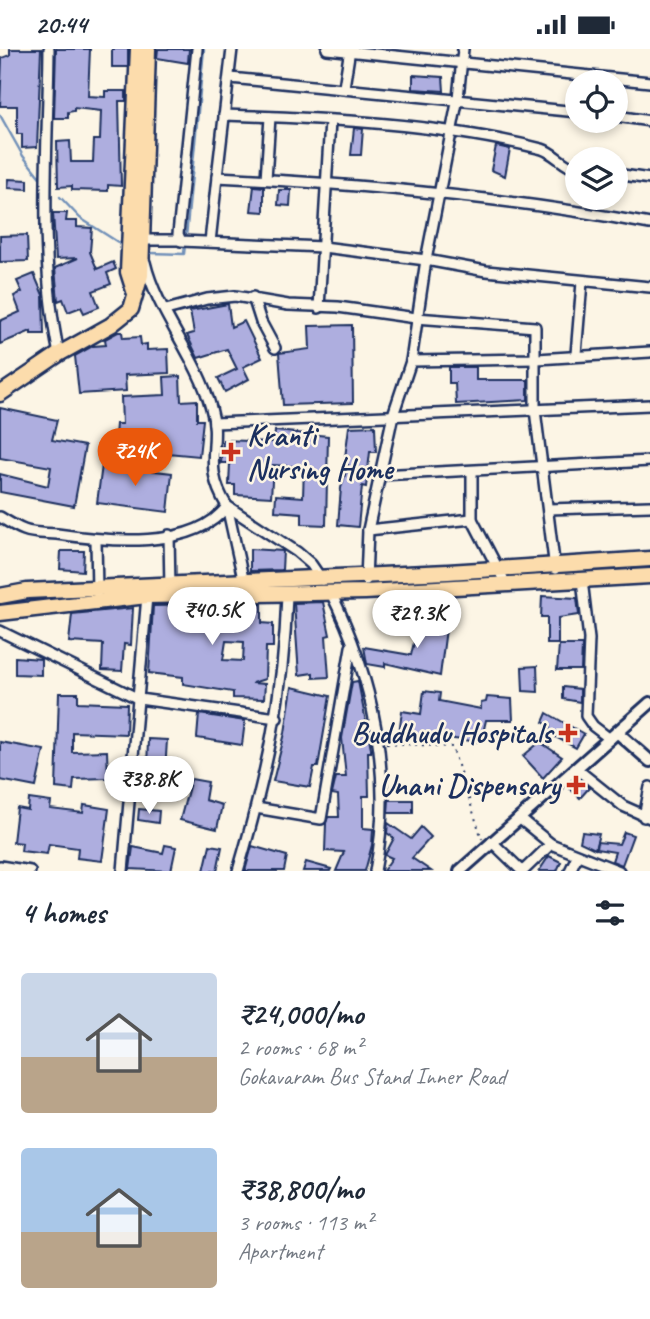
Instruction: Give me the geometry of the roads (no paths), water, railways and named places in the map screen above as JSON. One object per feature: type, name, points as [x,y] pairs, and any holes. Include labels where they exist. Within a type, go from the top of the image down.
[{"type":"main road","points":[[134,291],[128,272],[138,49]]},
{"type":"main road","points":[[0,394],[59,354],[111,325],[131,309],[134,291],[141,275],[148,49]]},
{"type":"main road","points":[[0,613],[97,594],[245,589],[321,578],[650,559]]},
{"type":"main road","points":[[245,589],[287,595],[650,576]]},
{"type":"main road","points":[[0,596],[27,591],[147,596],[170,591]]},
{"type":"street","points":[[49,49],[49,275],[51,317],[59,354]]},
{"type":"street","points":[[180,240],[197,49]]},
{"type":"street","points":[[210,242],[232,49]]},
{"type":"street","points":[[327,49],[650,82]]},
{"type":"street","points":[[365,592],[368,530],[393,415],[411,361],[426,260],[458,98],[463,49]]},
{"type":"street","points":[[344,87],[350,50]]},
{"type":"street","points":[[230,78],[565,110]]},
{"type":"street","points":[[224,115],[451,132],[548,151],[565,166]]},
{"type":"street","points":[[266,179],[270,117]]},
{"type":"street","points":[[628,118],[650,121]]},
{"type":"street","points":[[320,307],[330,121]]},
{"type":"street","points":[[628,176],[650,179]]},
{"type":"street","points":[[217,177],[440,193],[569,209],[650,224]]},
{"type":"street","points":[[245,589],[227,506],[214,480],[214,423],[206,392],[149,280],[143,244],[180,240],[323,247],[426,260],[486,271],[650,287]]},
{"type":"street","points":[[576,354],[583,282]]},
{"type":"street","points":[[166,310],[207,299],[253,297],[416,318],[531,326],[537,331],[535,410],[556,581]]},
{"type":"street","points":[[253,297],[261,322],[275,348]]},
{"type":"street","points":[[411,361],[537,359],[576,354],[650,352]]},
{"type":"street","points":[[214,423],[650,405]]},
{"type":"street","points":[[380,475],[650,461]]},
{"type":"street","points":[[472,471],[472,519],[506,584]]},
{"type":"street","points":[[0,517],[25,531],[96,540],[136,540],[169,535],[216,521],[227,506]]},
{"type":"street","points":[[227,506],[311,563],[332,593],[376,718],[380,826],[374,871]]},
{"type":"street","points":[[548,509],[650,506]]},
{"type":"street","points":[[368,530],[472,519]]},
{"type":"street","points":[[169,535],[170,591]]},
{"type":"street","points":[[96,540],[97,594]]},
{"type":"street","points":[[582,580],[589,639],[586,716],[593,726],[614,735],[650,761]]},
{"type":"street","points":[[238,871],[277,718],[285,649],[287,595]]},
{"type":"street","points":[[123,871],[147,596]]},
{"type":"street","points":[[0,631],[139,699],[277,718]]},
{"type":"street","points":[[256,808],[321,819],[352,646]]},
{"type":"street","points":[[460,871],[578,770],[650,703]]},
{"type":"street","points":[[578,770],[623,806],[647,818],[650,787]]},
{"type":"street","points":[[519,818],[551,844],[618,871]]},
{"type":"street","points":[[489,845],[522,871],[551,844]]},
{"type":"street","points":[[570,871],[577,856]]},
{"type":"street","points":[[0,866],[30,871]]},
{"type":"waterway","points":[[186,237],[204,49]]},
{"type":"waterway","points":[[0,115],[23,156],[42,180]]},
{"type":"waterway","points":[[60,197],[80,218],[124,246]]},
{"type":"waterway","points":[[151,253],[184,254],[185,244]]},
{"type":"place","name":"Kranti Nursing Home","points":[[231,452]]},
{"type":"place","name":"Buddhudu Hospitals","points":[[568,733]]},
{"type":"place","name":"Unani Dispensary","points":[[576,785]]}]
